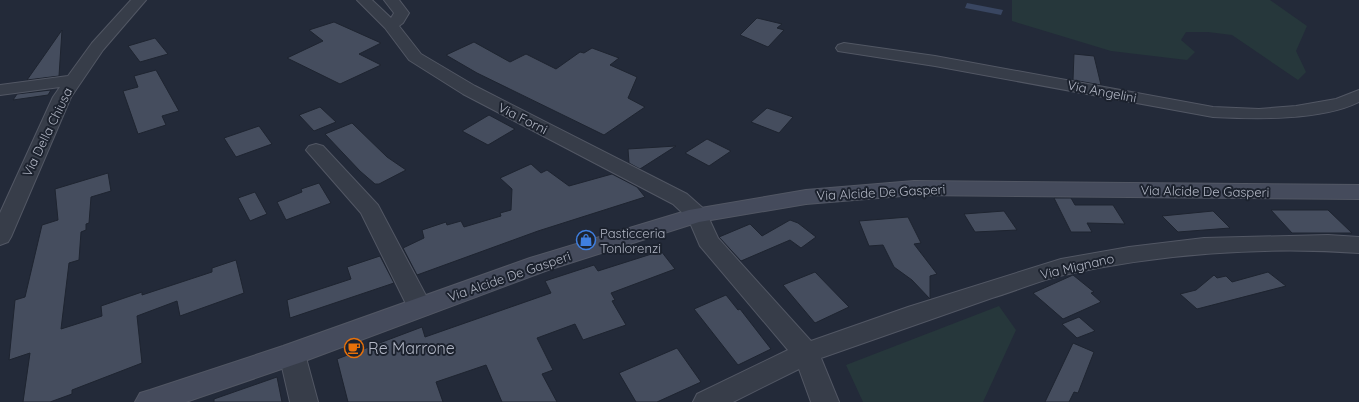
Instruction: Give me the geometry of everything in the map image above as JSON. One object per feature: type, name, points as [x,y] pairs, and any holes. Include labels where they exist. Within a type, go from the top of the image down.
[{"type":"main road","name":"Via Alcide De Gasperi","points":[[150,402],[292,354],[540,264],[697,215],[806,197],[914,188],[1359,192]]},
{"type":"street","name":"Via Della Chiusa","points":[[0,237],[62,97],[72,80],[120,20],[139,0]]},
{"type":"street","name":"Via Forni","points":[[364,0],[390,25],[416,57],[422,62],[469,90],[680,199],[697,215]]},
{"type":"street","points":[[390,25],[398,20],[402,13],[391,0]]},
{"type":"street","name":"Via Angelini","points":[[844,48],[935,61],[1212,112],[1259,114],[1296,110],[1341,104],[1359,95]]},
{"type":"street","points":[[0,90],[72,80]]},
{"type":"street","points":[[316,150],[370,210],[420,307]]},
{"type":"street","points":[[697,215],[708,241],[806,353],[825,402]]},
{"type":"street","name":"Via Mignano","points":[[707,402],[806,353],[917,314],[1062,267],[1129,255],[1204,246],[1328,243],[1359,244]]},
{"type":"street","points":[[292,354],[304,402]]},
{"type":"shaded area","points":[[1012,0],[1270,0],[1307,26],[1296,51],[1306,72],[1298,80],[1232,35],[1208,32],[1186,32],[1181,40],[1195,52],[1187,60],[1111,51],[1012,21]]},
{"type":"shaded area","points":[[999,306],[1016,330],[983,402],[863,402],[846,365]]},
{"type":"water","points":[[967,3],[1003,10],[1001,15],[965,8]]},
{"type":"building","points":[[757,18],[782,24],[777,28],[784,30],[768,47],[740,35]]},
{"type":"building","points":[[334,22],[381,43],[359,54],[381,65],[340,84],[287,58],[323,41],[309,30]]},
{"type":"building","points":[[62,30],[59,76],[27,80],[46,53]]},
{"type":"building","points":[[155,38],[168,54],[140,62],[128,46]]},
{"type":"building","points":[[474,42],[510,62],[526,54],[556,69],[580,52],[584,53],[592,48],[619,58],[610,65],[637,77],[628,98],[645,107],[604,135],[477,73],[446,55]]},
{"type":"building","points":[[1074,54],[1094,56],[1101,85],[1073,80]]},
{"type":"building","points":[[156,70],[179,111],[162,116],[166,125],[138,134],[123,91],[138,87],[134,76]]},
{"type":"building","points":[[51,90],[48,95],[13,100],[17,94]]},
{"type":"building","points":[[320,107],[336,122],[314,131],[299,115]]},
{"type":"building","points":[[767,108],[793,117],[779,133],[751,122]]},
{"type":"building","points":[[489,115],[515,129],[488,145],[462,131]]},
{"type":"building","points":[[352,123],[387,157],[406,170],[379,184],[375,184],[360,171],[325,134]]},
{"type":"building","points":[[259,126],[272,144],[236,157],[224,138]]},
{"type":"building","points":[[707,139],[731,151],[709,166],[685,153]]},
{"type":"building","points":[[676,146],[640,169],[629,163],[628,149]]},
{"type":"building","points":[[531,164],[541,173],[547,170],[569,186],[612,174],[637,187],[645,197],[538,231],[417,275],[403,248],[424,238],[422,230],[446,222],[447,225],[461,221],[464,227],[501,216],[500,213],[511,210],[512,189],[500,178]]},
{"type":"building","points":[[108,173],[111,191],[91,197],[89,223],[86,224],[86,230],[81,232],[79,260],[69,263],[61,329],[102,316],[101,306],[142,292],[142,295],[212,272],[212,268],[236,260],[244,293],[180,316],[177,301],[137,316],[142,363],[72,390],[72,394],[50,402],[23,402],[30,353],[9,360],[15,300],[25,297],[42,225],[58,220],[55,189]]},
{"type":"building","points":[[319,183],[331,203],[286,220],[277,202],[302,192],[301,189]]},
{"type":"building","points":[[255,192],[267,214],[250,221],[238,198]]},
{"type":"building","points":[[1054,198],[1071,198],[1075,205],[1113,205],[1125,224],[1087,223],[1092,232],[1071,232]]},
{"type":"building","points":[[1271,210],[1328,210],[1352,233],[1292,233]]},
{"type":"building","points":[[1004,211],[1017,230],[975,232],[964,214]]},
{"type":"building","points":[[1213,211],[1230,228],[1178,232],[1162,216]]},
{"type":"building","points":[[908,217],[921,243],[914,244],[937,274],[930,276],[930,299],[912,280],[894,267],[883,245],[869,246],[859,221]]},
{"type":"building","points":[[790,220],[798,223],[816,237],[801,248],[790,240],[741,261],[719,237],[750,224],[762,236]]},
{"type":"building","points":[[661,251],[675,269],[611,293],[615,300],[612,301],[626,325],[583,340],[575,324],[537,338],[553,370],[542,374],[557,402],[502,402],[486,365],[436,382],[443,402],[348,402],[337,359],[422,327],[425,337],[551,293],[545,281],[594,265],[598,271]]},
{"type":"building","points":[[380,256],[394,283],[290,318],[287,300],[351,279],[347,267]]},
{"type":"building","points":[[815,272],[849,307],[815,323],[783,285]]},
{"type":"building","points":[[1268,272],[1286,286],[1197,309],[1180,294],[1196,290],[1214,275],[1217,278],[1226,276],[1232,282]]},
{"type":"building","points":[[1073,275],[1094,292],[1091,293],[1101,302],[1063,319],[1033,293]]},
{"type":"building","points":[[726,295],[738,310],[740,309],[771,349],[738,365],[694,309]]},
{"type":"building","points":[[1079,317],[1095,331],[1077,338],[1062,324]]},
{"type":"building","points":[[1073,343],[1094,352],[1078,393],[1074,392],[1069,402],[1045,402]]},
{"type":"building","points":[[677,348],[701,382],[657,402],[636,402],[619,373]]},
{"type":"building","points":[[277,377],[282,402],[214,402],[214,399]]},
{"type":"place","name":"Pasticceria Tonlorenzi","points":[[586,240]]},
{"type":"place","name":"Re Marrone","points":[[354,348]]}]
